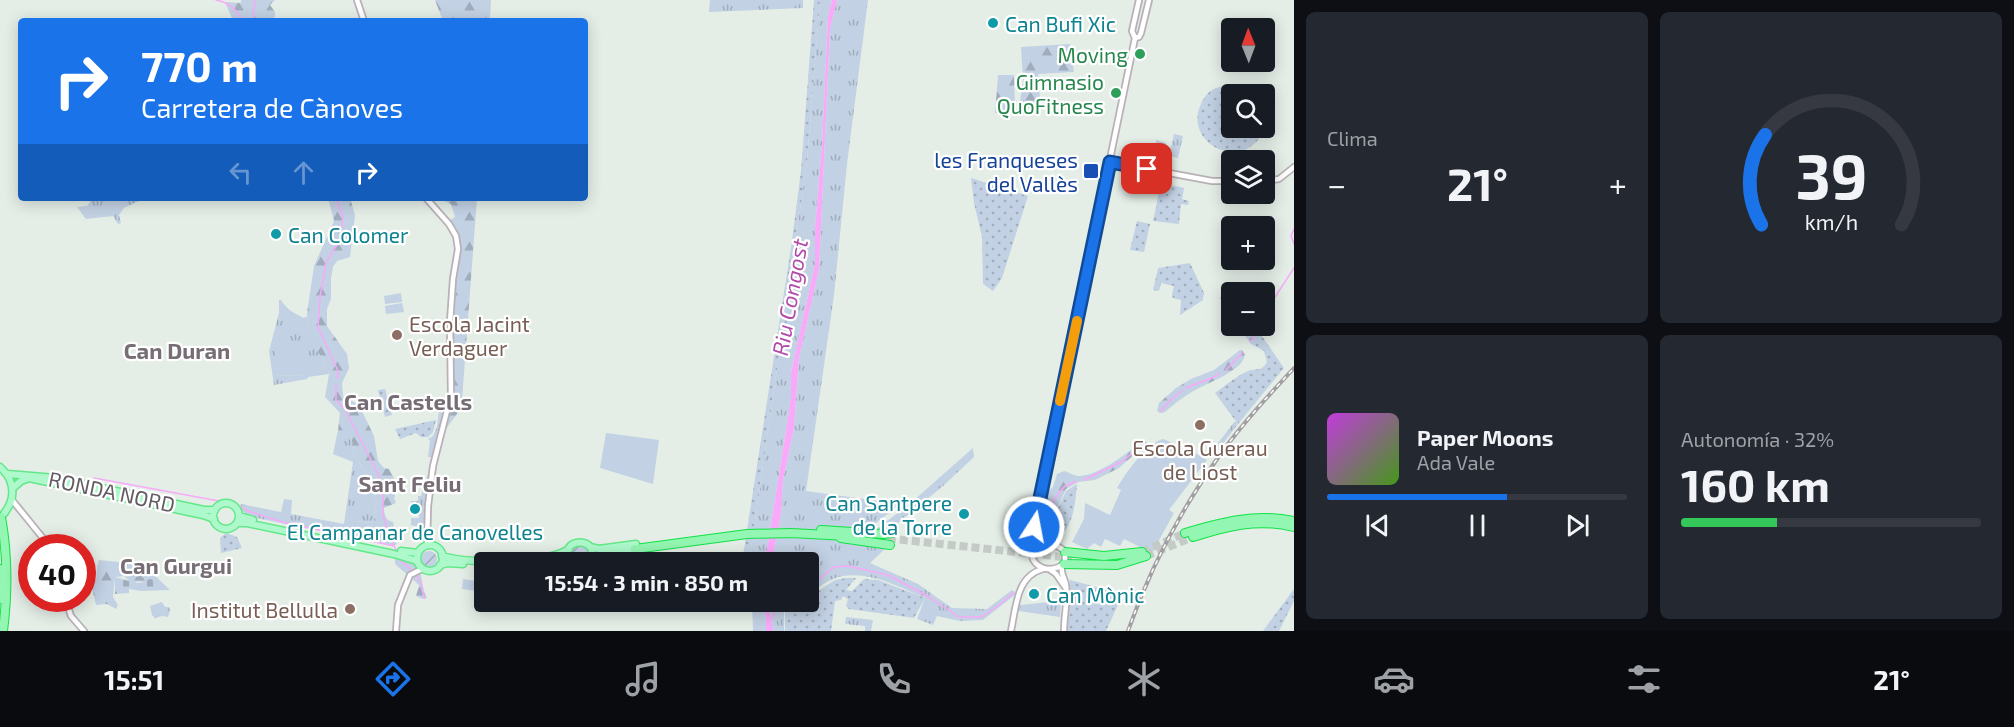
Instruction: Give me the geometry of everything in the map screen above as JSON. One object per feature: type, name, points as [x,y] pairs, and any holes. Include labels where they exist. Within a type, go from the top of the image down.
[{"type":"highway","points":[[1,517],[8,564],[3,631]]},
{"type":"highway","points":[[1294,520],[1242,518],[1189,535],[1242,524],[1267,523],[1294,527]]},
{"type":"highway","points":[[810,532],[847,535]]},
{"type":"highway","points":[[810,532],[890,545]]},
{"type":"highway","points":[[636,546],[734,533],[892,533]]},
{"type":"highway","points":[[1067,560],[1110,560],[1144,554]]},
{"type":"highway","points":[[0,569],[3,593],[0,625]]},
{"type":"main road","points":[[0,466],[8,474],[13,488],[9,508],[1,517]]},
{"type":"main road","name":"RONDA NORD","points":[[8,474],[44,476],[204,510],[215,510]]},
{"type":"main road","name":"RONDA NORD","points":[[13,488],[29,478],[214,519]]},
{"type":"main road","points":[[228,504],[235,507],[238,520],[230,529],[223,529],[214,519],[215,510],[228,504]]},
{"type":"main road","points":[[238,520],[396,552],[418,553]]},
{"type":"main road","points":[[442,556],[465,560],[512,560],[555,555],[578,542],[585,543],[592,552]]},
{"type":"main road","points":[[440,565],[442,556],[437,548],[427,546],[418,553],[416,571],[430,571],[448,563],[474,564]]},
{"type":"main road","points":[[589,547],[599,549],[636,546]]},
{"type":"main road","points":[[606,552],[636,546]]},
{"type":"main road","points":[[396,552],[417,561]]},
{"type":"street","points":[[357,0],[363,18]]},
{"type":"street","points":[[1066,590],[1056,574],[1035,562],[1032,557],[1037,544],[1035,522],[1135,38],[1132,31],[1139,0]]},
{"type":"street","points":[[1135,38],[1142,33],[1149,0]]},
{"type":"street","points":[[1110,162],[1221,181]]},
{"type":"street","points":[[1275,180],[1294,167]]},
{"type":"street","points":[[427,546],[426,532],[433,466],[451,395],[450,320],[458,249],[456,236],[449,224],[429,201]]},
{"type":"street","points":[[12,500],[39,534]]},
{"type":"street","points":[[9,508],[20,512]]},
{"type":"street","points":[[1037,536],[1041,541],[1057,546],[1067,560]]},
{"type":"street","points":[[1034,550],[1048,544]]},
{"type":"street","points":[[1032,573],[1067,560]]},
{"type":"street","points":[[1064,631],[1066,582],[1061,573],[1067,560]]},
{"type":"street","points":[[1011,631],[1021,586],[1032,573],[1035,562]]},
{"type":"street","points":[[396,631],[398,605],[416,571]]},
{"type":"street","points":[[70,612],[84,631]]},
{"type":"green space","points":[[241,0],[275,0],[270,5],[275,12],[275,17],[232,18],[225,2],[241,3]]},
{"type":"green space","points":[[435,0],[491,0],[490,18],[442,18]]},
{"type":"green space","points":[[710,0],[803,0],[803,8],[709,12]]},
{"type":"green space","points":[[814,0],[820,0],[807,161],[752,552],[744,552],[791,248],[801,171]]},
{"type":"green space","points":[[820,0],[832,0],[828,16],[822,145],[815,228],[815,264],[791,373],[791,398],[767,552],[752,552],[752,542],[807,161]]},
{"type":"green space","points":[[837,0],[868,0],[847,164],[834,295],[806,491],[901,504],[868,529],[873,532],[913,501],[973,448],[974,457],[888,531],[887,547],[870,563],[918,584],[952,608],[987,609],[1012,590],[1016,594],[983,620],[960,621],[937,616],[933,625],[917,619],[925,598],[885,581],[864,576],[838,577],[819,587],[819,552],[774,552],[781,513],[783,480],[794,428],[799,358],[819,269],[830,29]]},
{"type":"green space","points":[[1070,44],[1074,72],[1038,74],[1040,98],[1053,99],[1054,108],[1019,109],[1023,81],[1021,47]]},
{"type":"green space","points":[[998,75],[1014,75],[1015,111],[995,113]]},
{"type":"green space","points":[[1221,87],[1221,138],[1259,138],[1247,149],[1222,150],[1213,146],[1199,128],[1198,117],[1202,102],[1205,96]]},
{"type":"green space","points":[[1174,134],[1183,136],[1178,158],[1169,156]]},
{"type":"green space","points":[[1156,140],[1166,143],[1163,157],[1155,156]]},
{"type":"green space","points":[[971,178],[1028,196],[1002,278],[993,291],[983,284],[982,237]]},
{"type":"green space","points":[[1161,183],[1184,188],[1182,199],[1189,201],[1188,205],[1181,204],[1179,224],[1153,221]]},
{"type":"green space","points":[[139,201],[124,208],[119,215],[121,223],[118,224],[113,216],[86,219],[77,207],[87,206],[90,202]]},
{"type":"green space","points":[[329,201],[351,201],[355,215],[350,257],[337,261],[333,267],[327,326],[347,354],[349,368],[342,383],[343,396],[359,405],[374,436],[378,461],[384,468],[389,469],[394,478],[396,503],[384,508],[386,517],[393,522],[394,526],[389,531],[397,544],[393,546],[362,536],[351,523],[354,521],[372,523],[374,521],[374,488],[357,459],[351,437],[338,430],[340,413],[325,397],[329,374],[324,361],[310,340],[307,313],[314,266],[334,221]]},
{"type":"green space","points":[[444,201],[477,201],[462,400],[460,410],[442,434],[454,397],[452,332],[454,295],[461,248],[459,235],[449,221],[455,217],[451,204]]},
{"type":"green space","points":[[1137,221],[1150,224],[1144,252],[1130,250]]},
{"type":"green space","points":[[1190,263],[1204,293],[1203,300],[1180,315],[1181,300],[1173,298],[1174,286],[1161,283],[1159,291],[1153,290],[1158,268]]},
{"type":"green space","points":[[401,293],[402,302],[385,304],[384,296]]},
{"type":"green space","points":[[279,300],[281,300],[294,313],[304,318],[307,316],[311,341],[324,361],[329,374],[274,385],[269,351],[279,313]],"holes":[[[308,346],[308,376],[275,375]]]},
{"type":"green space","points":[[402,303],[404,312],[386,314],[385,306]]},
{"type":"green space","points":[[1245,336],[1262,336],[1284,368],[1238,424],[1215,393],[1238,376],[1260,369],[1265,365],[1267,362],[1264,351],[1251,344]]},
{"type":"green space","points":[[275,345],[309,346],[308,376],[275,375]]},
{"type":"green space","points":[[1240,350],[1245,355],[1231,372],[1189,394],[1165,412],[1157,411],[1159,403],[1176,388],[1214,370]]},
{"type":"green space","points":[[385,389],[392,415],[385,417],[378,390]]},
{"type":"green space","points":[[440,402],[448,403],[433,457],[428,457],[430,441],[428,439],[433,436],[437,427]]},
{"type":"green space","points":[[436,420],[433,432],[428,437],[421,437],[416,433],[400,439],[395,429]]},
{"type":"green space","points":[[1235,421],[1238,424],[1215,454],[1212,451]]},
{"type":"green space","points":[[338,430],[351,436],[357,459],[374,488],[374,521],[372,523],[354,521],[352,523],[356,530],[384,544],[247,516],[240,508],[241,504],[281,512],[284,499],[292,500],[291,514],[344,524],[353,462],[333,454]]},
{"type":"green space","points":[[606,433],[659,440],[653,484],[600,468]]},
{"type":"green space","points":[[1163,439],[1207,460],[1169,510],[1174,513],[1152,553],[1124,539],[1120,546],[1105,539],[1101,547],[1094,543],[1087,549],[1072,542],[1084,519],[1085,503],[1110,515],[1121,490],[1117,488],[1137,459],[1150,446]]},
{"type":"green space","points":[[1143,440],[1147,443],[1119,468],[1095,480],[1078,482],[1066,489],[1047,531],[1043,533],[1039,531],[1042,507],[1057,474],[1064,471],[1077,476],[1093,473],[1103,469]]},
{"type":"green space","points":[[432,461],[424,533],[420,535],[418,527],[411,525],[411,518],[419,518],[419,504],[411,504],[411,501],[418,501],[418,496],[421,496]]},
{"type":"green space","points":[[1077,484],[1074,507],[1067,528],[1057,540],[1042,539],[1039,535],[1046,535],[1066,491]]},
{"type":"green space","points":[[226,533],[237,537],[242,548],[221,553],[220,538]]},
{"type":"green space","points":[[580,546],[586,548],[587,551],[573,552],[574,548]]},
{"type":"green space","points":[[429,551],[435,553],[437,559],[435,565],[429,567],[423,565],[421,559],[423,553]]},
{"type":"green space","points":[[398,558],[418,568],[427,598],[416,596],[419,585],[395,564],[395,559]]},
{"type":"green space","points":[[99,560],[148,565],[150,568],[146,582],[129,581],[124,576],[115,577],[113,597],[118,605],[116,609],[107,604],[96,605]]},
{"type":"green space","points":[[149,570],[170,590],[129,589],[129,593],[115,594],[115,577],[134,580],[137,583],[146,582]]},
{"type":"green space","points":[[856,578],[846,590],[852,591],[864,579],[878,580],[925,598],[914,618],[849,609],[846,606],[848,599],[843,596],[841,600],[835,601],[831,631],[785,631],[785,612],[819,612],[819,590],[835,580]]},
{"type":"green space","points":[[463,579],[474,581],[474,591],[462,589]]},
{"type":"green space","points":[[1070,580],[1123,594],[1106,631],[1066,631]]},
{"type":"green space","points":[[1294,589],[1294,601],[1279,631],[1263,631]]},
{"type":"green space","points":[[1061,601],[1060,617],[1019,611],[1020,605]]},
{"type":"green space","points":[[162,602],[165,607],[169,607],[168,617],[155,618],[150,606]]},
{"type":"green space","points":[[752,612],[765,612],[766,631],[753,631]]},
{"type":"green space","points":[[770,612],[784,612],[784,631],[773,631]]},
{"type":"green space","points":[[846,617],[873,620],[871,631],[865,631],[865,626],[845,624]]},
{"type":"shaded area","points":[[832,0],[837,0],[830,29],[819,269],[799,358],[794,428],[783,480],[781,513],[774,552],[767,552],[791,398],[791,373],[815,264],[815,228],[822,145],[828,16]]},
{"type":"shaded area","points":[[765,612],[770,612],[773,631],[766,631]]},
{"type":"waterway","points":[[216,0],[232,7],[241,18]]},
{"type":"waterway","points":[[252,18],[255,0]]},
{"type":"waterway","points":[[337,201],[343,217],[340,240],[326,262],[318,327],[338,371],[337,378]]},
{"type":"waterway","points":[[1294,229],[1291,236],[1294,244]]},
{"type":"waterway","points":[[1275,297],[1294,268]]},
{"type":"waterway","points":[[1251,341],[1254,336]]},
{"type":"waterway","points":[[1226,370],[1242,353]]},
{"type":"waterway","points":[[1186,388],[1220,373]]},
{"type":"waterway","points":[[336,385],[336,400],[345,409],[383,488],[383,514],[386,528],[397,552]]},
{"type":"waterway","points":[[1160,412],[1172,398],[1182,391]]},
{"type":"waterway","points":[[1084,480],[1123,461],[1145,442]]},
{"type":"waterway","points":[[94,478],[219,501]]},
{"type":"waterway","points":[[1042,535],[1056,497],[1065,486],[1077,481]]},
{"type":"waterway","points":[[225,501],[229,500],[248,511],[282,522],[394,546]]},
{"type":"waterway","points":[[400,559],[415,573],[422,585],[425,598]]},
{"type":"waterway","points":[[819,579],[834,567],[848,566],[888,575],[929,597],[959,617],[981,617],[1014,592]]},
{"type":"waterway","points":[[771,619],[776,612]]},
{"type":"tunnel","points":[[1142,552],[1185,533]]},
{"type":"tunnel","points":[[876,537],[1072,558]]},
{"type":"tunnel","points":[[1146,556],[1193,537]]},
{"type":"railway","points":[[1128,631],[1157,561],[1194,494],[1239,430],[1294,368]]},
{"type":"slow traffic","points":[[1060,401],[1077,321]]},
{"type":"place","name":"Can Bufi Xic","points":[[993,23]]},
{"type":"place","name":"Moving","points":[[1140,54]]},
{"type":"place","name":"Gimnasio QuoFitness","points":[[1116,93]]},
{"type":"place","name":"les Franqueses del Vallès","points":[[1091,171]]},
{"type":"place","name":"Can Colomer","points":[[276,234]]},
{"type":"place","name":"Escola Jacint Verdaguer","points":[[397,335]]},
{"type":"place","name":"Escola Guerau de Liost","points":[[1200,425]]},
{"type":"place","name":"El Campanar de Canovelles","points":[[415,509]]},
{"type":"place","name":"Can Santpere de la Torre","points":[[964,514]]},
{"type":"place","name":"Can Mònic","points":[[1034,594]]},
{"type":"place","name":"Institut Bellulla","points":[[350,609]]},
{"type":"district","name":"Can Duran","points":[[177,350]]},
{"type":"district","name":"Can Castells","points":[[408,401]]},
{"type":"district","name":"Sant Feliu","points":[[410,483]]},
{"type":"district","name":"Can Gurgui","points":[[176,565]]},
{"type":"route","points":[[1034,527],[1110,162],[1147,169]]},
{"type":"water label","name":"Riu Congost","points":[[789,297]]}]
